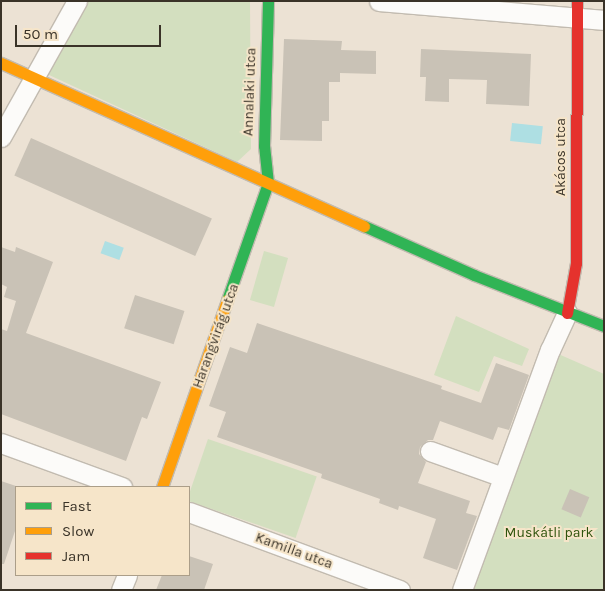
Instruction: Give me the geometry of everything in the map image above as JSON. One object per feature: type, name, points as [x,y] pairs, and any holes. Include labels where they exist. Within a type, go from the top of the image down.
[{"type":"street","points":[[1,137],[77,1]]},
{"type":"street","name":"Annalaki utca","points":[[268,1],[264,146],[268,183]]},
{"type":"street","points":[[380,1],[577,10],[604,20]]},
{"type":"street","name":"Akácos utca","points":[[567,313],[576,263],[577,10]]},
{"type":"street","points":[[1,63],[268,183],[567,313],[604,326]]},
{"type":"street","name":"Harangvirág utca","points":[[162,486],[268,183]]},
{"type":"street","points":[[462,590],[503,477],[567,313]]},
{"type":"street","points":[[1,443],[119,486]]},
{"type":"street","points":[[430,451],[503,477]]},
{"type":"street","name":"Kamilla utca","points":[[190,512],[400,590]]},
{"type":"street","points":[[121,590],[127,576]]},
{"type":"green space","points":[[88,1],[250,1],[251,149],[237,162],[47,74]]},
{"type":"green space","points":[[264,251],[288,258],[274,307],[250,300]]},
{"type":"green space","points":[[456,316],[529,349],[522,366],[494,356],[479,392],[434,375]]},
{"type":"green space","name":"Muskátli park","points":[[556,353],[604,374],[604,590],[469,590]]},
{"type":"green space","points":[[208,439],[317,476],[296,538],[190,502],[190,491]]},
{"type":"water","points":[[512,123],[543,126],[541,144],[510,141]]},
{"type":"water","points":[[105,241],[124,248],[119,260],[101,253]]},
{"type":"building","points":[[284,39],[342,41],[341,50],[376,51],[376,74],[340,73],[340,82],[329,82],[329,121],[322,121],[322,141],[280,140]]},
{"type":"building","points":[[421,49],[531,54],[529,106],[486,104],[487,80],[449,79],[449,102],[425,101],[426,77],[420,77]]},
{"type":"building","points":[[31,138],[212,219],[195,256],[14,175]]},
{"type":"building","points":[[1,247],[15,252],[16,247],[53,262],[26,333],[161,382],[147,419],[142,417],[126,461],[1,414],[1,329],[7,331],[16,301],[4,297],[7,287],[1,284]]},
{"type":"building","points":[[135,295],[184,311],[174,344],[124,328]]},
{"type":"building","points":[[257,323],[442,386],[441,389],[481,403],[496,363],[529,375],[509,430],[498,427],[493,440],[440,421],[433,440],[428,440],[420,447],[419,454],[426,462],[418,483],[470,501],[466,513],[477,516],[457,570],[423,558],[436,519],[399,506],[398,510],[379,503],[380,499],[321,478],[322,474],[217,437],[226,412],[209,406],[230,347],[247,353]]},
{"type":"building","points":[[1,481],[16,486],[15,531],[4,564],[1,564]]},
{"type":"building","points":[[570,489],[589,497],[581,517],[561,509]]},
{"type":"building","points":[[190,556],[213,564],[204,590],[156,590],[162,576],[190,576]]},
{"type":"traffic: fast","points":[[227,300],[268,183],[264,146],[268,1]]},
{"type":"traffic: fast","points":[[364,226],[474,275],[604,326]]},
{"type":"traffic: slow","points":[[1,63],[364,226]]},
{"type":"traffic: slow","points":[[162,486],[227,300]]},
{"type":"traffic: jam","points":[[567,313],[576,263],[577,1]]}]
